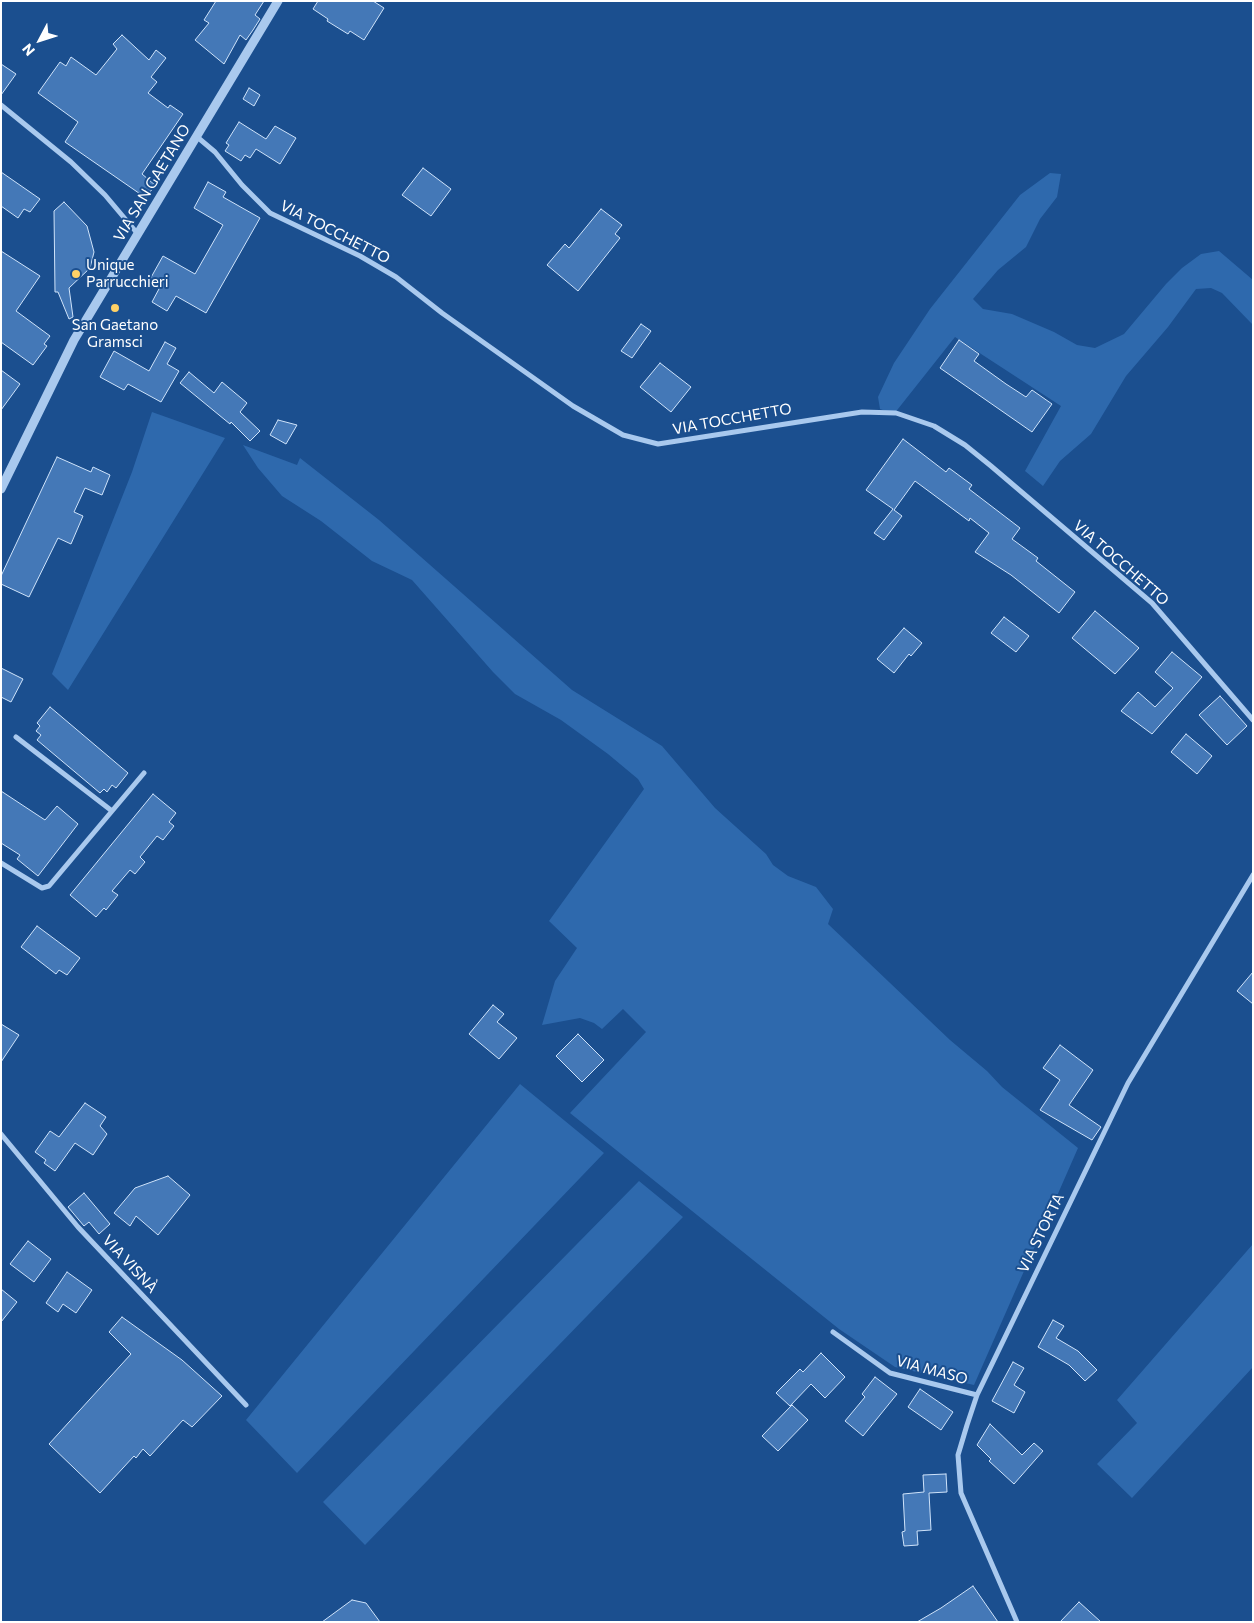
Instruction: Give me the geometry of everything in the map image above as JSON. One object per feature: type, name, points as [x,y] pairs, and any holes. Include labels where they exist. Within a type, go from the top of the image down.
[{"type":"street","name":"VIA SAN GAETANO","points":[[1,489],[66,354],[278,1]]},
{"type":"street","points":[[1,105],[71,162],[105,194],[138,233]]},
{"type":"street","name":"VIA TOCCHETTO","points":[[196,136],[215,152],[242,185],[270,213],[360,256],[396,277],[442,313],[573,406],[623,436],[658,444],[862,412],[896,413],[934,426],[965,445],[991,466],[1152,603],[1253,720]]},
{"type":"street","points":[[16,737],[112,811]]},
{"type":"street","points":[[1,863],[42,888],[49,886],[144,773]]},
{"type":"street","name":"VIA STORTA","points":[[1017,1622],[961,1493],[958,1455],[977,1395],[1128,1084],[1253,875]]},
{"type":"street","name":"VIA VISNÀ","points":[[1,1134],[78,1227],[246,1405]]},
{"type":"street","name":"VIA MASO","points":[[833,1332],[890,1373],[977,1395]]},
{"type":"shaded area","points":[[1050,173],[1061,174],[1057,197],[1040,219],[1026,247],[998,270],[973,299],[983,309],[1012,314],[1054,332],[1077,345],[1095,348],[1124,334],[1182,268],[1201,254],[1219,251],[1253,280],[1253,325],[1222,293],[1211,288],[1196,289],[1168,327],[1126,376],[1091,434],[1060,461],[1043,486],[1025,471],[1061,406],[955,337],[894,414],[880,409],[878,397],[894,363],[930,309],[1020,195]]},
{"type":"shaded area","points":[[152,412],[225,438],[68,690],[52,674],[132,472]]},
{"type":"shaded area","points":[[243,445],[297,465],[300,458],[379,520],[572,690],[662,746],[715,808],[766,854],[773,865],[788,876],[816,887],[833,909],[828,924],[1002,1087],[1078,1148],[974,1385],[895,1367],[839,1329],[570,1113],[646,1032],[623,1009],[602,1029],[594,1023],[580,1018],[542,1025],[555,981],[577,948],[549,921],[644,789],[638,779],[608,754],[561,720],[515,694],[493,672],[412,580],[372,561],[321,521],[282,496],[258,468]]},
{"type":"shaded area","points":[[520,1084],[604,1153],[297,1473],[246,1420]]},
{"type":"shaded area","points":[[639,1181],[683,1217],[365,1545],[323,1502]]},
{"type":"shaded area","points":[[1253,1244],[1253,1367],[1132,1498],[1097,1464],[1137,1423],[1117,1400]]},
{"type":"building","points":[[216,1],[264,1],[255,15],[260,19],[246,40],[240,35],[224,64],[195,40],[209,23],[204,20]]},
{"type":"building","points":[[318,1],[373,1],[384,8],[364,40],[350,31],[348,34],[327,21],[328,19],[313,9]]},
{"type":"building","points":[[122,35],[149,60],[156,50],[166,58],[151,77],[157,82],[148,93],[168,108],[170,105],[183,114],[142,174],[155,185],[146,198],[65,142],[78,122],[38,93],[60,62],[66,66],[71,57],[96,75],[117,49],[113,44]]},
{"type":"building","points":[[1,64],[16,74],[1,95]]},
{"type":"building","points":[[249,88],[260,95],[254,106],[243,99]]},
{"type":"building","points":[[239,122],[266,139],[275,126],[296,138],[280,164],[256,149],[250,158],[245,155],[241,161],[225,151],[229,145],[226,143]]},
{"type":"building","points":[[423,168],[451,189],[431,216],[402,195]]},
{"type":"building","points":[[1,172],[40,199],[30,212],[24,209],[18,218],[1,206]]},
{"type":"building","points":[[208,182],[226,192],[223,197],[260,218],[206,313],[176,296],[167,311],[152,302],[160,287],[149,281],[163,256],[195,274],[223,225],[194,208]]},
{"type":"building","points":[[64,202],[87,226],[94,252],[90,268],[69,288],[73,317],[69,319],[58,292],[55,292],[54,211]]},
{"type":"building","points":[[601,209],[622,225],[615,234],[620,238],[578,291],[547,265],[565,244],[569,248]]},
{"type":"building","points":[[1,251],[40,276],[16,311],[50,336],[44,344],[47,346],[33,365],[1,342]]},
{"type":"building","points":[[641,324],[651,331],[632,358],[621,351]]},
{"type":"building","points":[[959,340],[979,354],[974,361],[1006,384],[1026,397],[1032,390],[1052,404],[1032,432],[940,368]]},
{"type":"building","points":[[165,342],[176,348],[167,364],[179,371],[161,402],[128,384],[124,390],[100,377],[114,351],[149,371]]},
{"type":"building","points":[[660,363],[691,387],[671,412],[640,387]]},
{"type":"building","points":[[1,370],[20,384],[1,410]]},
{"type":"building","points":[[189,372],[214,393],[222,382],[247,403],[240,412],[260,431],[250,441],[231,422],[230,424],[180,383]]},
{"type":"building","points":[[278,420],[297,425],[286,444],[270,435]]},
{"type":"building","points":[[903,439],[946,472],[949,468],[972,485],[969,489],[1020,528],[1012,539],[1038,558],[1036,561],[1075,592],[1059,613],[1011,575],[975,552],[989,533],[970,518],[969,521],[915,481],[894,510],[902,516],[884,540],[874,533],[893,509],[866,490]]},
{"type":"building","points":[[57,457],[91,472],[93,467],[110,475],[102,495],[85,488],[74,512],[83,516],[71,544],[58,538],[29,597],[1,584],[1,576]]},
{"type":"building","points":[[1095,611],[1139,648],[1115,674],[1072,638]]},
{"type":"building","points":[[1004,617],[1029,636],[1016,652],[991,633]]},
{"type":"building","points":[[904,628],[922,643],[911,656],[909,654],[894,673],[877,659]]},
{"type":"building","points":[[1172,652],[1202,677],[1152,734],[1121,711],[1138,692],[1155,707],[1173,688],[1155,672]]},
{"type":"building","points":[[1,668],[23,679],[11,702],[1,697]]},
{"type":"building","points":[[1220,696],[1247,726],[1227,745],[1199,715]]},
{"type":"building","points":[[50,707],[128,773],[116,788],[112,785],[107,792],[104,789],[100,793],[37,740],[41,735],[36,731],[40,726],[37,723]]},
{"type":"building","points":[[1186,734],[1212,756],[1197,774],[1171,752]]},
{"type":"building","points":[[1,791],[45,820],[57,806],[78,824],[38,876],[17,859],[20,855],[1,843]]},
{"type":"building","points":[[153,794],[176,813],[169,822],[174,826],[163,840],[157,836],[140,857],[145,862],[135,874],[130,870],[112,891],[118,895],[106,910],[104,908],[96,917],[70,895]]},
{"type":"building","points":[[37,926],[80,958],[67,975],[59,970],[56,974],[21,947]]},
{"type":"building","points":[[1253,972],[1253,1004],[1237,991]]},
{"type":"building","points":[[493,1005],[504,1014],[497,1022],[517,1038],[499,1059],[469,1034]]},
{"type":"building","points":[[1,1024],[19,1035],[1,1062]]},
{"type":"building","points":[[578,1034],[604,1060],[582,1082],[556,1056]]},
{"type":"building","points":[[1060,1045],[1093,1070],[1069,1105],[1101,1127],[1092,1140],[1040,1110],[1060,1080],[1043,1068]]},
{"type":"building","points":[[85,1103],[106,1117],[100,1126],[107,1134],[93,1155],[75,1143],[55,1171],[44,1163],[46,1160],[35,1152],[50,1131],[59,1137]]},
{"type":"building","points":[[168,1176],[190,1195],[158,1235],[136,1216],[130,1226],[114,1213],[135,1188]]},
{"type":"building","points":[[84,1193],[110,1224],[99,1234],[89,1222],[84,1226],[68,1207]]},
{"type":"building","points":[[28,1241],[51,1259],[34,1282],[10,1264]]},
{"type":"building","points":[[67,1272],[92,1290],[76,1313],[63,1304],[58,1312],[46,1303]]},
{"type":"building","points":[[1,1289],[17,1302],[1,1322]]},
{"type":"building","points":[[122,1317],[182,1360],[222,1396],[192,1427],[183,1420],[150,1456],[143,1449],[136,1458],[134,1456],[100,1493],[49,1444],[131,1354],[109,1332]]},
{"type":"building","points":[[1053,1320],[1064,1326],[1056,1338],[1078,1351],[1097,1370],[1085,1381],[1069,1365],[1038,1347]]},
{"type":"building","points":[[821,1353],[845,1377],[825,1398],[811,1384],[790,1406],[776,1393],[800,1369],[803,1372]]},
{"type":"building","points":[[1013,1362],[1024,1368],[1014,1385],[1025,1392],[1014,1413],[992,1401]]},
{"type":"building","points":[[875,1377],[897,1394],[863,1436],[845,1421],[865,1397],[862,1394]]},
{"type":"building","points":[[920,1389],[953,1412],[941,1430],[908,1407]]},
{"type":"building","points":[[792,1405],[808,1420],[778,1451],[762,1436]]},
{"type":"building","points":[[990,1424],[1022,1455],[1034,1443],[1043,1451],[1014,1484],[989,1461],[991,1459],[977,1445]]},
{"type":"building","points":[[946,1474],[947,1492],[929,1493],[931,1530],[917,1531],[918,1545],[904,1546],[902,1532],[905,1531],[903,1494],[924,1492],[923,1475]]},
{"type":"building","points":[[973,1586],[998,1622],[917,1622],[941,1608]]},
{"type":"building","points":[[352,1600],[366,1603],[380,1622],[322,1622]]},
{"type":"building","points":[[1079,1602],[1101,1622],[1060,1622]]},
{"type":"place","name":"Unique Parrucchieri","points":[[76,274]]},
{"type":"place","name":"San Gaetano Gramsci","points":[[115,308]]}]
